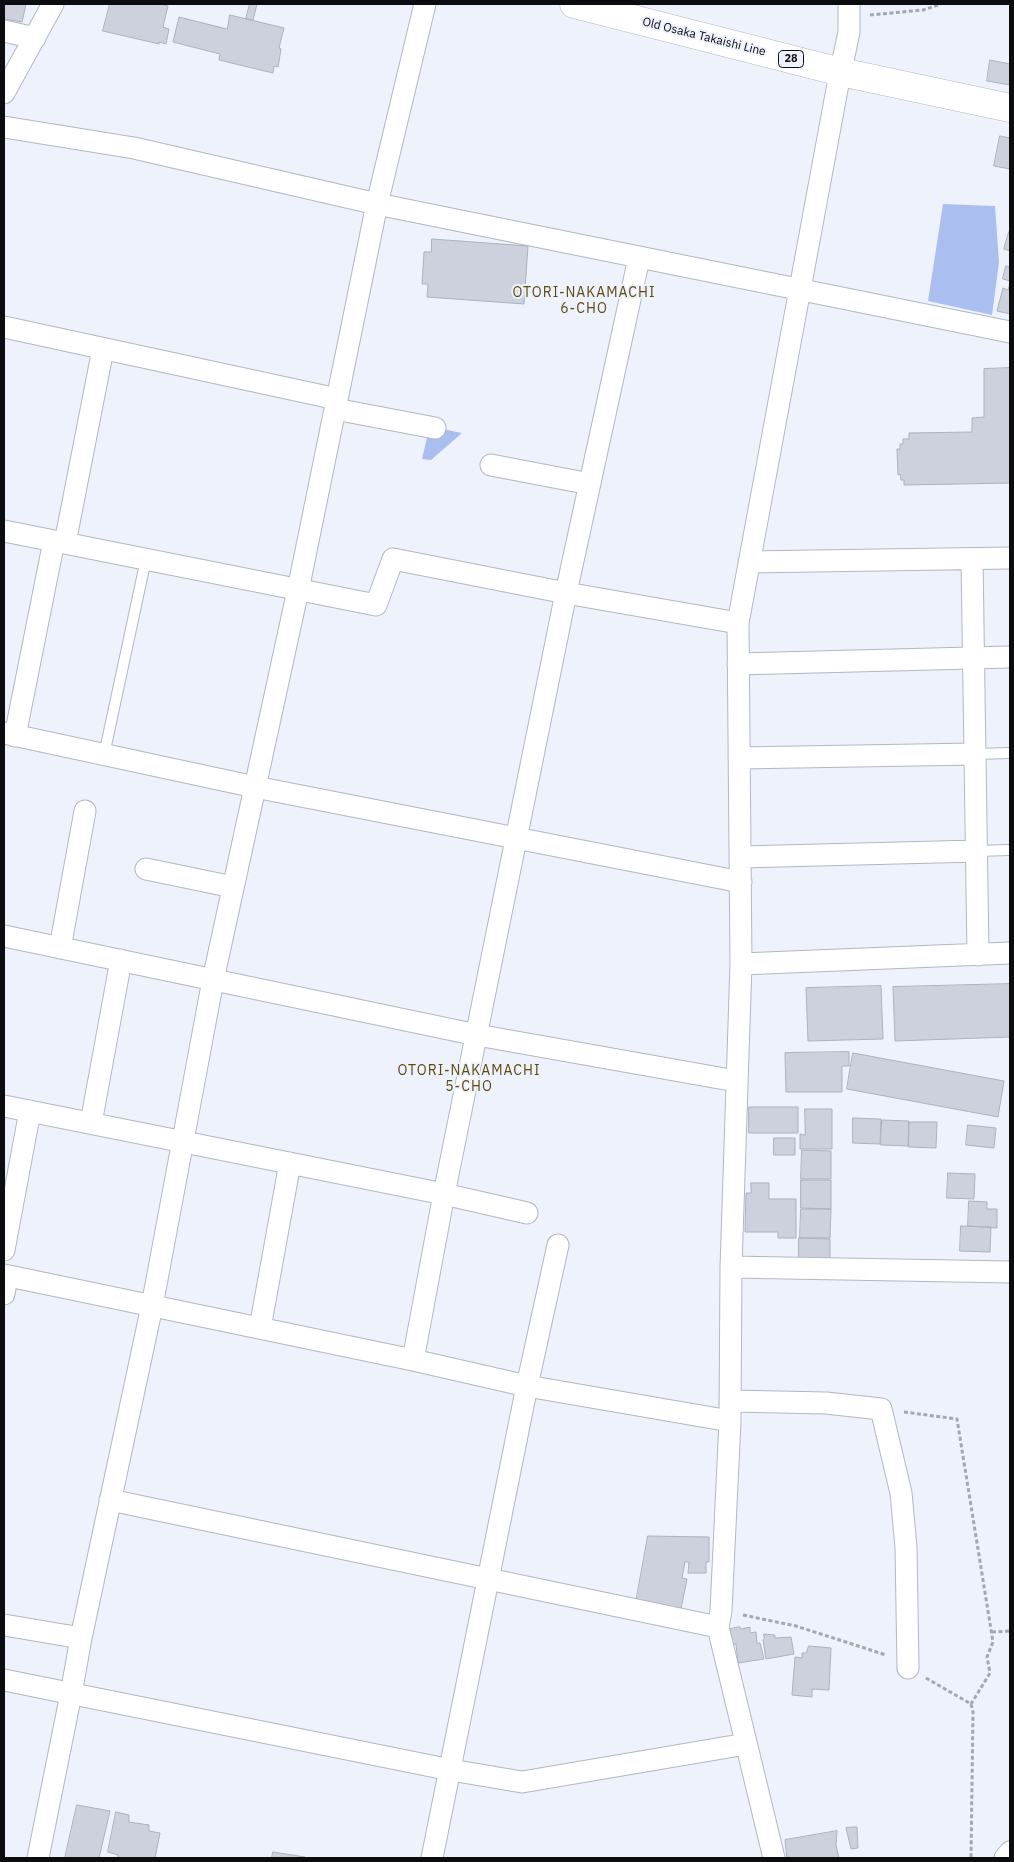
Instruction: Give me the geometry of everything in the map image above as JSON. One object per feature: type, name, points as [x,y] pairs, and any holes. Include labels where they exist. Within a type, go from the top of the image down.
[{"type":"main road","name":"Old Osaka Takaishi Line","points":[[574,4],[841,72],[1010,108]]},
{"type":"street","points":[[4,93],[53,4]]},
{"type":"street","points":[[38,1858],[81,1638],[152,1306],[233,887],[298,590],[377,204],[425,4]]},
{"type":"street","points":[[774,1858],[746,1744],[719,1619],[730,1411],[731,1267],[741,964],[738,623],[849,32],[849,10]]},
{"type":"street","points":[[4,31],[35,38]]},
{"type":"street","points":[[4,127],[134,148],[377,204],[1010,332]]},
{"type":"street","points":[[413,1360],[444,1194],[566,593],[639,258]]},
{"type":"street","points":[[4,327],[103,348],[436,428]]},
{"type":"street","points":[[103,348],[59,542],[7,737],[741,882]]},
{"type":"street","points":[[491,465],[590,484]]},
{"type":"street","points":[[4,531],[376,606],[393,559],[566,593],[738,623]]},
{"type":"street","points":[[749,562],[1010,558]]},
{"type":"street","points":[[972,559],[978,955]]},
{"type":"street","points":[[738,664],[1010,657]]},
{"type":"street","points":[[739,758],[975,754]]},
{"type":"street","points":[[60,948],[85,811]]},
{"type":"street","points":[[741,857],[976,851]]},
{"type":"street","points":[[146,869],[233,887]]},
{"type":"street","points":[[4,936],[477,1035],[736,1081]]},
{"type":"street","points":[[741,964],[1010,953]]},
{"type":"street","points":[[91,1124],[121,960]]},
{"type":"street","points":[[4,1106],[444,1194],[527,1213]]},
{"type":"street","points":[[4,1250],[30,1111]]},
{"type":"street","points":[[260,1328],[290,1163]]},
{"type":"street","points":[[432,1858],[527,1386],[558,1245]]},
{"type":"street","points":[[731,1267],[1010,1272]]},
{"type":"street","points":[[5,1282],[152,1306],[413,1360],[527,1386],[730,1411],[826,1403],[882,1409],[901,1493],[906,1547],[908,1668]]},
{"type":"street","points":[[110,1500],[488,1578],[719,1619]]},
{"type":"street","points":[[4,1625],[81,1638]]},
{"type":"street","points":[[4,1680],[451,1770],[522,1782],[746,1744]]},
{"type":"street","points":[[1005,1858],[1010,1852]]},
{"type":"lane","points":[[104,755],[146,560]]},
{"type":"lane","points":[[975,754],[1010,754]]},
{"type":"lane","points":[[976,851],[1010,850]]},
{"type":"path","points":[[849,10],[923,10],[942,4]]},
{"type":"path","points":[[882,1409],[957,1420],[993,1642],[987,1657],[990,1673],[971,1704],[973,1712],[971,1858]]},
{"type":"path","points":[[719,1619],[796,1626],[886,1655],[971,1704]]},
{"type":"path","points":[[992,1632],[1010,1631]]},
{"type":"shaded area","points":[[943,204],[995,206],[999,262],[992,315],[928,301]]},
{"type":"shaded area","points":[[442,429],[462,433],[431,460],[422,459],[428,433]]},
{"type":"building","points":[[4,4],[26,4],[22,22],[4,19]]},
{"type":"building","points":[[110,4],[160,4],[168,6],[163,27],[169,29],[166,44],[103,31]]},
{"type":"building","points":[[250,4],[257,4],[253,20],[246,19]]},
{"type":"building","points":[[230,15],[284,28],[279,48],[281,49],[278,67],[274,66],[273,73],[219,60],[220,54],[173,42],[179,17],[227,29]]},
{"type":"building","points":[[990,60],[1010,64],[1010,85],[987,81]]},
{"type":"building","points":[[1000,136],[1010,138],[1010,169],[994,166]]},
{"type":"building","points":[[1010,233],[1010,251],[1004,249]]},
{"type":"building","points":[[432,239],[528,246],[524,304],[427,297],[428,284],[422,284],[424,252],[431,252]]},
{"type":"building","points":[[1006,266],[1010,267],[1010,281],[1003,279]]},
{"type":"building","points":[[1010,282],[1010,314],[997,311],[1003,288],[1008,290]]},
{"type":"building","points":[[1010,368],[1010,483],[904,485],[904,480],[901,480],[900,474],[898,475],[897,449],[900,449],[900,444],[903,444],[903,439],[909,439],[909,433],[972,432],[972,418],[984,417],[984,369]]},
{"type":"building","points":[[1010,984],[1010,1037],[895,1041],[893,987]]},
{"type":"building","points":[[881,986],[883,1039],[808,1041],[806,988]]},
{"type":"building","points":[[849,1052],[849,1066],[842,1066],[842,1092],[786,1092],[785,1053]]},
{"type":"building","points":[[853,1053],[1004,1081],[998,1117],[847,1089]]},
{"type":"building","points":[[749,1107],[798,1107],[798,1133],[749,1133]]},
{"type":"building","points":[[805,1109],[832,1109],[832,1149],[800,1149],[800,1134],[805,1135]]},
{"type":"building","points":[[853,1118],[881,1119],[880,1144],[853,1143]]},
{"type":"building","points":[[882,1120],[909,1121],[908,1146],[881,1145]]},
{"type":"building","points":[[909,1122],[937,1122],[936,1148],[909,1147]]},
{"type":"building","points":[[968,1125],[996,1128],[994,1148],[966,1145]]},
{"type":"building","points":[[774,1138],[795,1138],[795,1155],[774,1155]]},
{"type":"building","points":[[802,1150],[831,1151],[831,1179],[801,1179]]},
{"type":"building","points":[[948,1173],[975,1174],[974,1199],[947,1198]]},
{"type":"building","points":[[801,1180],[831,1180],[831,1209],[801,1208]]},
{"type":"building","points":[[751,1183],[769,1183],[769,1199],[796,1199],[796,1238],[778,1238],[778,1232],[745,1232],[746,1193],[751,1193]]},
{"type":"building","points":[[969,1201],[987,1202],[987,1209],[997,1209],[997,1228],[968,1226]]},
{"type":"building","points":[[801,1209],[831,1209],[830,1238],[800,1238]]},
{"type":"building","points":[[961,1226],[991,1227],[990,1252],[960,1251]]},
{"type":"building","points":[[799,1238],[830,1239],[830,1264],[799,1264]]},
{"type":"building","points":[[648,1536],[709,1537],[709,1562],[706,1562],[706,1573],[688,1573],[689,1562],[685,1562],[682,1578],[687,1579],[681,1609],[636,1602]]},
{"type":"building","points":[[740,1627],[741,1629],[750,1627],[750,1633],[756,1632],[757,1643],[760,1643],[764,1659],[738,1663],[736,1644],[732,1645],[730,1629]]},
{"type":"building","points":[[764,1634],[775,1635],[775,1638],[791,1637],[794,1654],[766,1659]]},
{"type":"building","points":[[809,1646],[831,1648],[829,1690],[812,1689],[812,1697],[792,1695],[795,1657],[802,1658],[802,1653],[806,1653]]},
{"type":"building","points":[[77,1805],[110,1811],[99,1858],[65,1858]]},
{"type":"building","points":[[116,1812],[129,1815],[129,1822],[149,1825],[149,1831],[160,1833],[155,1858],[118,1858],[118,1855],[108,1852]]},
{"type":"building","points":[[857,1827],[858,1848],[851,1849],[846,1828]]},
{"type":"building","points":[[837,1831],[836,1845],[839,1858],[787,1858],[785,1840]]},
{"type":"building","points":[[273,1852],[305,1857],[305,1858],[272,1858]]},
{"type":"district","name":"OTORI-NAKAMACHI 6-CHO","points":[[584,302]]},
{"type":"district","name":"OTORI-NAKAMACHI 5-CHO","points":[[469,1080]]}]
